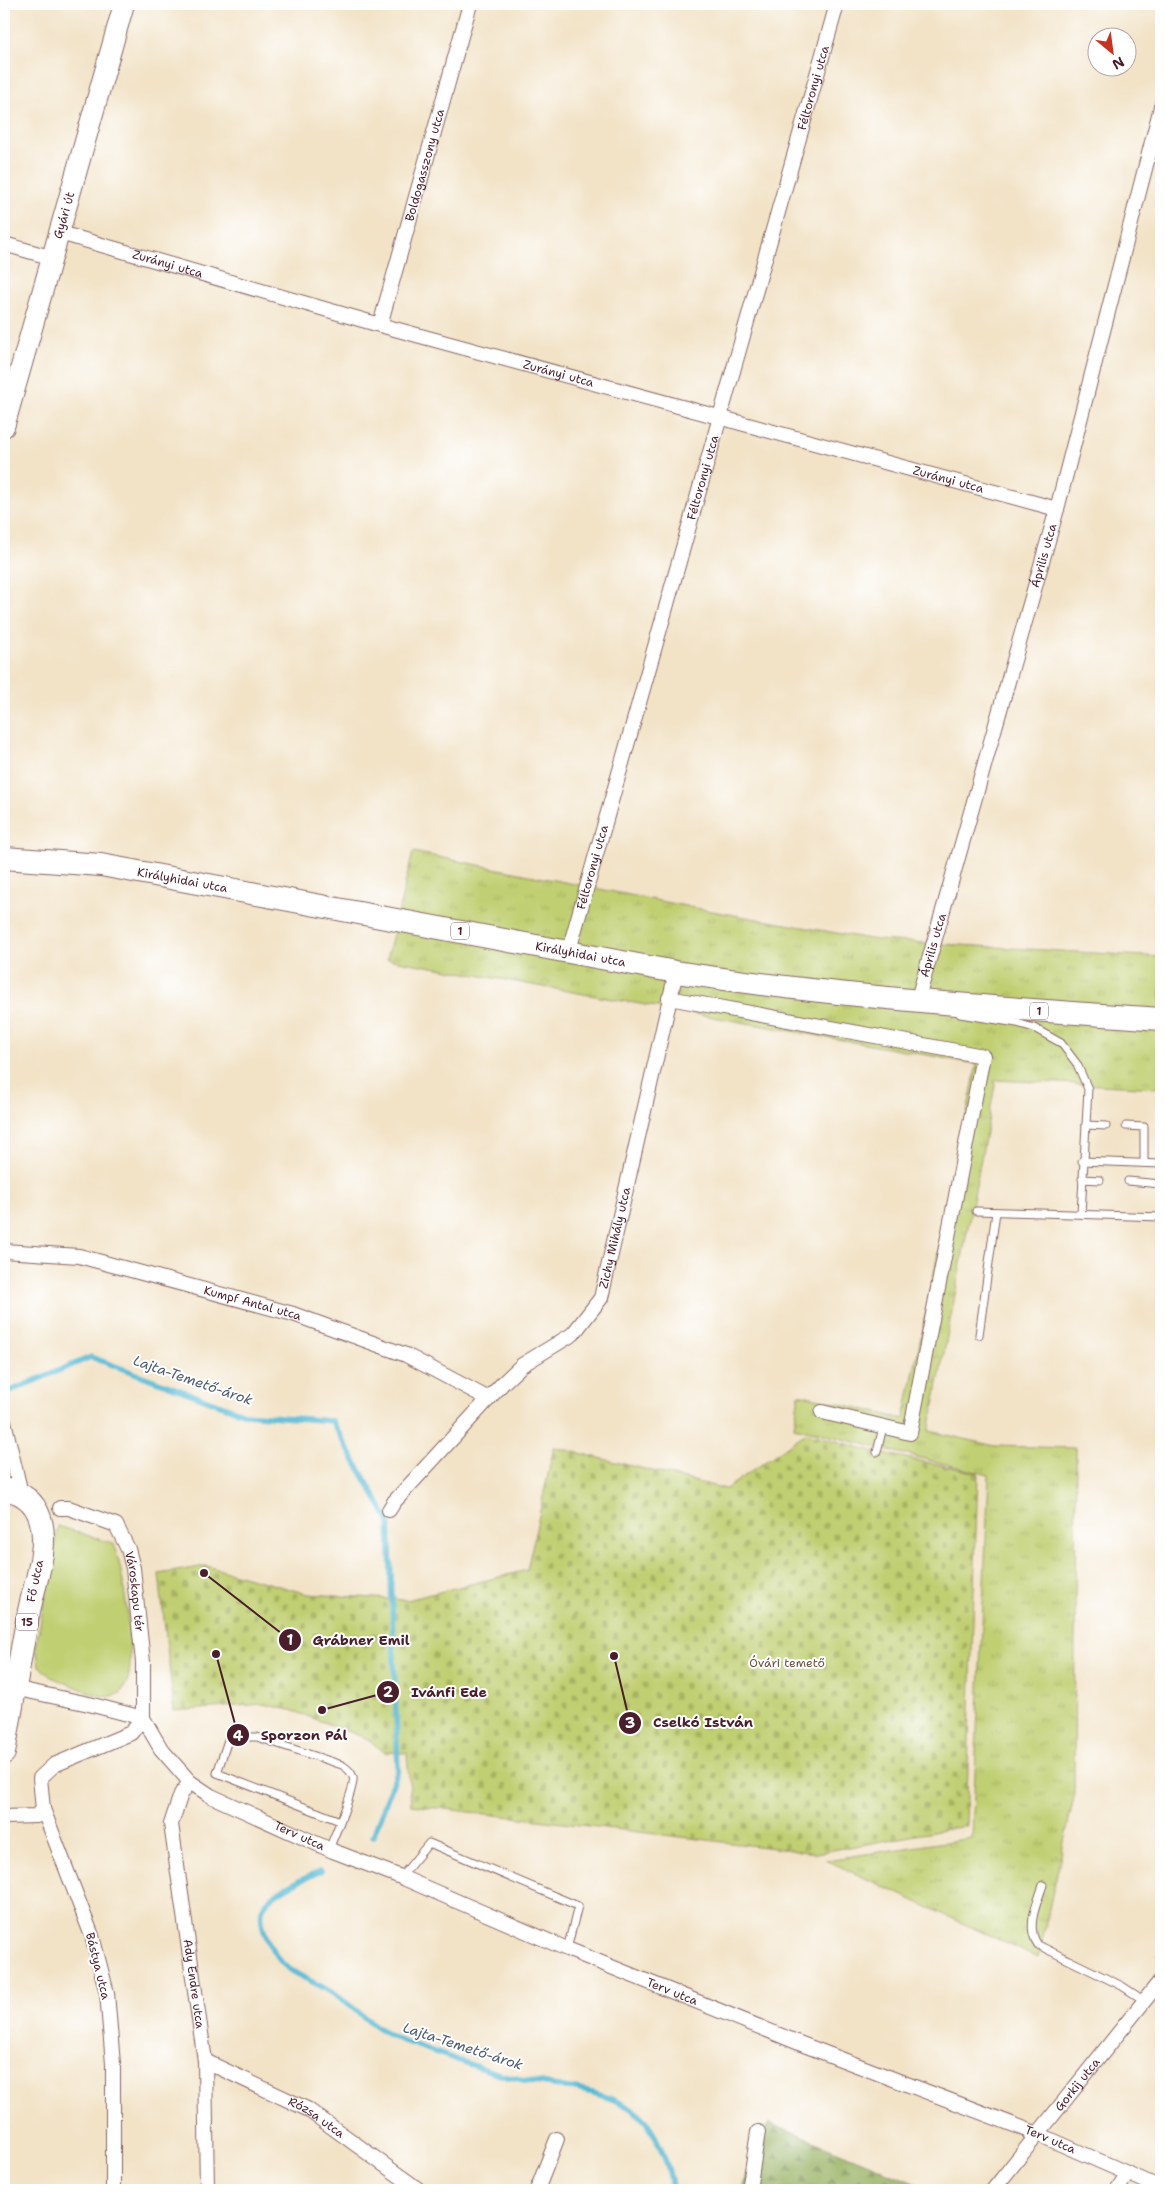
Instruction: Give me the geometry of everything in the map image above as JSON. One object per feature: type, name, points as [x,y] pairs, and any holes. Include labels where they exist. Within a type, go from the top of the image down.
[{"type":"main road","name":"Királyhidai utca","points":[[4,858],[101,865],[569,950],[676,972],[756,984],[917,1002],[1161,1019]]},
{"type":"main road","name":"Fő utca","points":[[4,1753],[10,1687],[41,1557],[43,1532],[36,1509],[28,1498],[11,1490]]},
{"type":"street","name":"Gyári út","points":[[4,427],[124,4]]},
{"type":"street","name":"Boldogasszony utca","points":[[380,325],[470,4]]},
{"type":"street","name":"Féltoronyi utca","points":[[569,950],[837,4]]},
{"type":"street","name":"Április utca","points":[[917,1002],[1056,509],[1161,107]]},
{"type":"street","name":"Zurányi utca","points":[[60,233],[380,325],[1056,509]]},
{"type":"street","points":[[4,244],[53,258]]},
{"type":"street","name":"Zichy Mihály utca","points":[[389,1510],[394,1502],[522,1365],[574,1334],[601,1298],[676,972]]},
{"type":"street","points":[[669,998],[983,1056],[910,1433],[822,1412]]},
{"type":"street","name":"Kumpf Antal utca","points":[[4,1251],[79,1256],[294,1314],[406,1355],[489,1399]]},
{"type":"street","points":[[4,1421],[19,1485],[11,1490]]},
{"type":"street","name":"Városkapu tér","points":[[60,1508],[69,1508],[116,1525],[128,1548],[133,1568],[143,1662],[143,1718]]},
{"type":"street","points":[[10,1687],[143,1718],[161,1749],[190,1782]]},
{"type":"street","points":[[4,1817],[37,1816],[43,1809],[40,1778],[54,1765],[131,1733],[143,1718]]},
{"type":"street","name":"Terv utca","points":[[190,1782],[211,1796],[330,1849],[401,1877],[567,1949],[804,2045],[1038,2134],[1161,2188]]},
{"type":"street","name":"Ady Endre utca","points":[[190,1782],[181,1794],[171,1824],[205,2061],[207,2190]]},
{"type":"street","name":"Bástya utca","points":[[43,1809],[92,1936],[107,1993],[113,2064],[113,2190]]},
{"type":"street","name":"Gorkij utca","points":[[993,2190],[1161,1980]]},
{"type":"street","name":"Rózsa utca","points":[[205,2061],[307,2109],[418,2190]]},
{"type":"street","points":[[749,2190],[758,2132]]},
{"type":"street","points":[[537,2190],[557,2139]]},
{"type":"street","points":[[1117,2190],[1128,2173]]},
{"type":"lane","points":[[917,1002],[970,1016],[1017,1023],[1034,1028],[1061,1043],[1078,1064],[1088,1089],[1082,1161],[1081,1214]]},
{"type":"lane","points":[[1086,1125],[1106,1126]]},
{"type":"lane","points":[[1126,1126],[1144,1127],[1144,1163]]},
{"type":"lane","points":[[1082,1161],[1161,1164]]},
{"type":"lane","points":[[1082,1179],[1100,1180]]},
{"type":"lane","points":[[1128,1181],[1161,1184]]},
{"type":"lane","points":[[976,1211],[1161,1217]]},
{"type":"lane","points":[[979,1335],[996,1212]]},
{"type":"lane","points":[[877,1452],[883,1427]]},
{"type":"lane","points":[[330,1849],[354,1783],[350,1771],[342,1765],[257,1737],[229,1737],[217,1773],[340,1821]]},
{"type":"lane","points":[[401,1877],[429,1843],[578,1906],[567,1949]]},
{"type":"lane","points":[[1043,1885],[1031,1926],[1032,1934],[1038,1945],[1122,1986],[1145,2001]]},
{"type":"green space","points":[[413,852],[700,909],[876,940],[1161,957],[1161,1088],[996,1080],[929,1431],[995,1446],[1076,1448],[1074,1797],[1038,1958],[826,1860],[972,1838],[989,1475],[794,1427],[799,1394],[904,1419],[977,1064],[387,959]]},
{"type":"green space","name":"Óvári temető","points":[[806,1433],[877,1452],[978,1473],[966,1826],[816,1853],[411,1805],[407,1753],[384,1752],[368,1739],[294,1711],[264,1704],[174,1711],[159,1574],[206,1566],[308,1594],[407,1600],[527,1570],[554,1447],[726,1489]]},
{"type":"green space","points":[[58,1526],[112,1543],[116,1553],[124,1587],[130,1647],[129,1675],[121,1693],[108,1697],[94,1694],[51,1677],[39,1666],[36,1646]]},
{"type":"green space","points":[[769,2123],[932,2190],[741,2190]]},
{"type":"waterway","name":"Lajta-Temető-árok","points":[[10,1391],[91,1357],[245,1414],[332,1421],[389,1521],[398,1770],[373,1836]]},
{"type":"waterway","name":"Lajta-Temető-árok","points":[[321,1871],[292,1884],[278,1893],[266,1903],[263,1909],[263,1926],[269,1944],[283,1964],[336,1995],[373,2024],[403,2041],[507,2076],[592,2093],[624,2104],[644,2119],[656,2138],[669,2171],[672,2190]]},
{"type":"place","name":"Grábner Emil","points":[[204,1573]]},
{"type":"place","name":"Sporzon Pál","points":[[216,1654]]},
{"type":"place","name":"Cselkó István","points":[[614,1656]]},
{"type":"place","name":"Ivánfi Ede","points":[[322,1710]]}]
